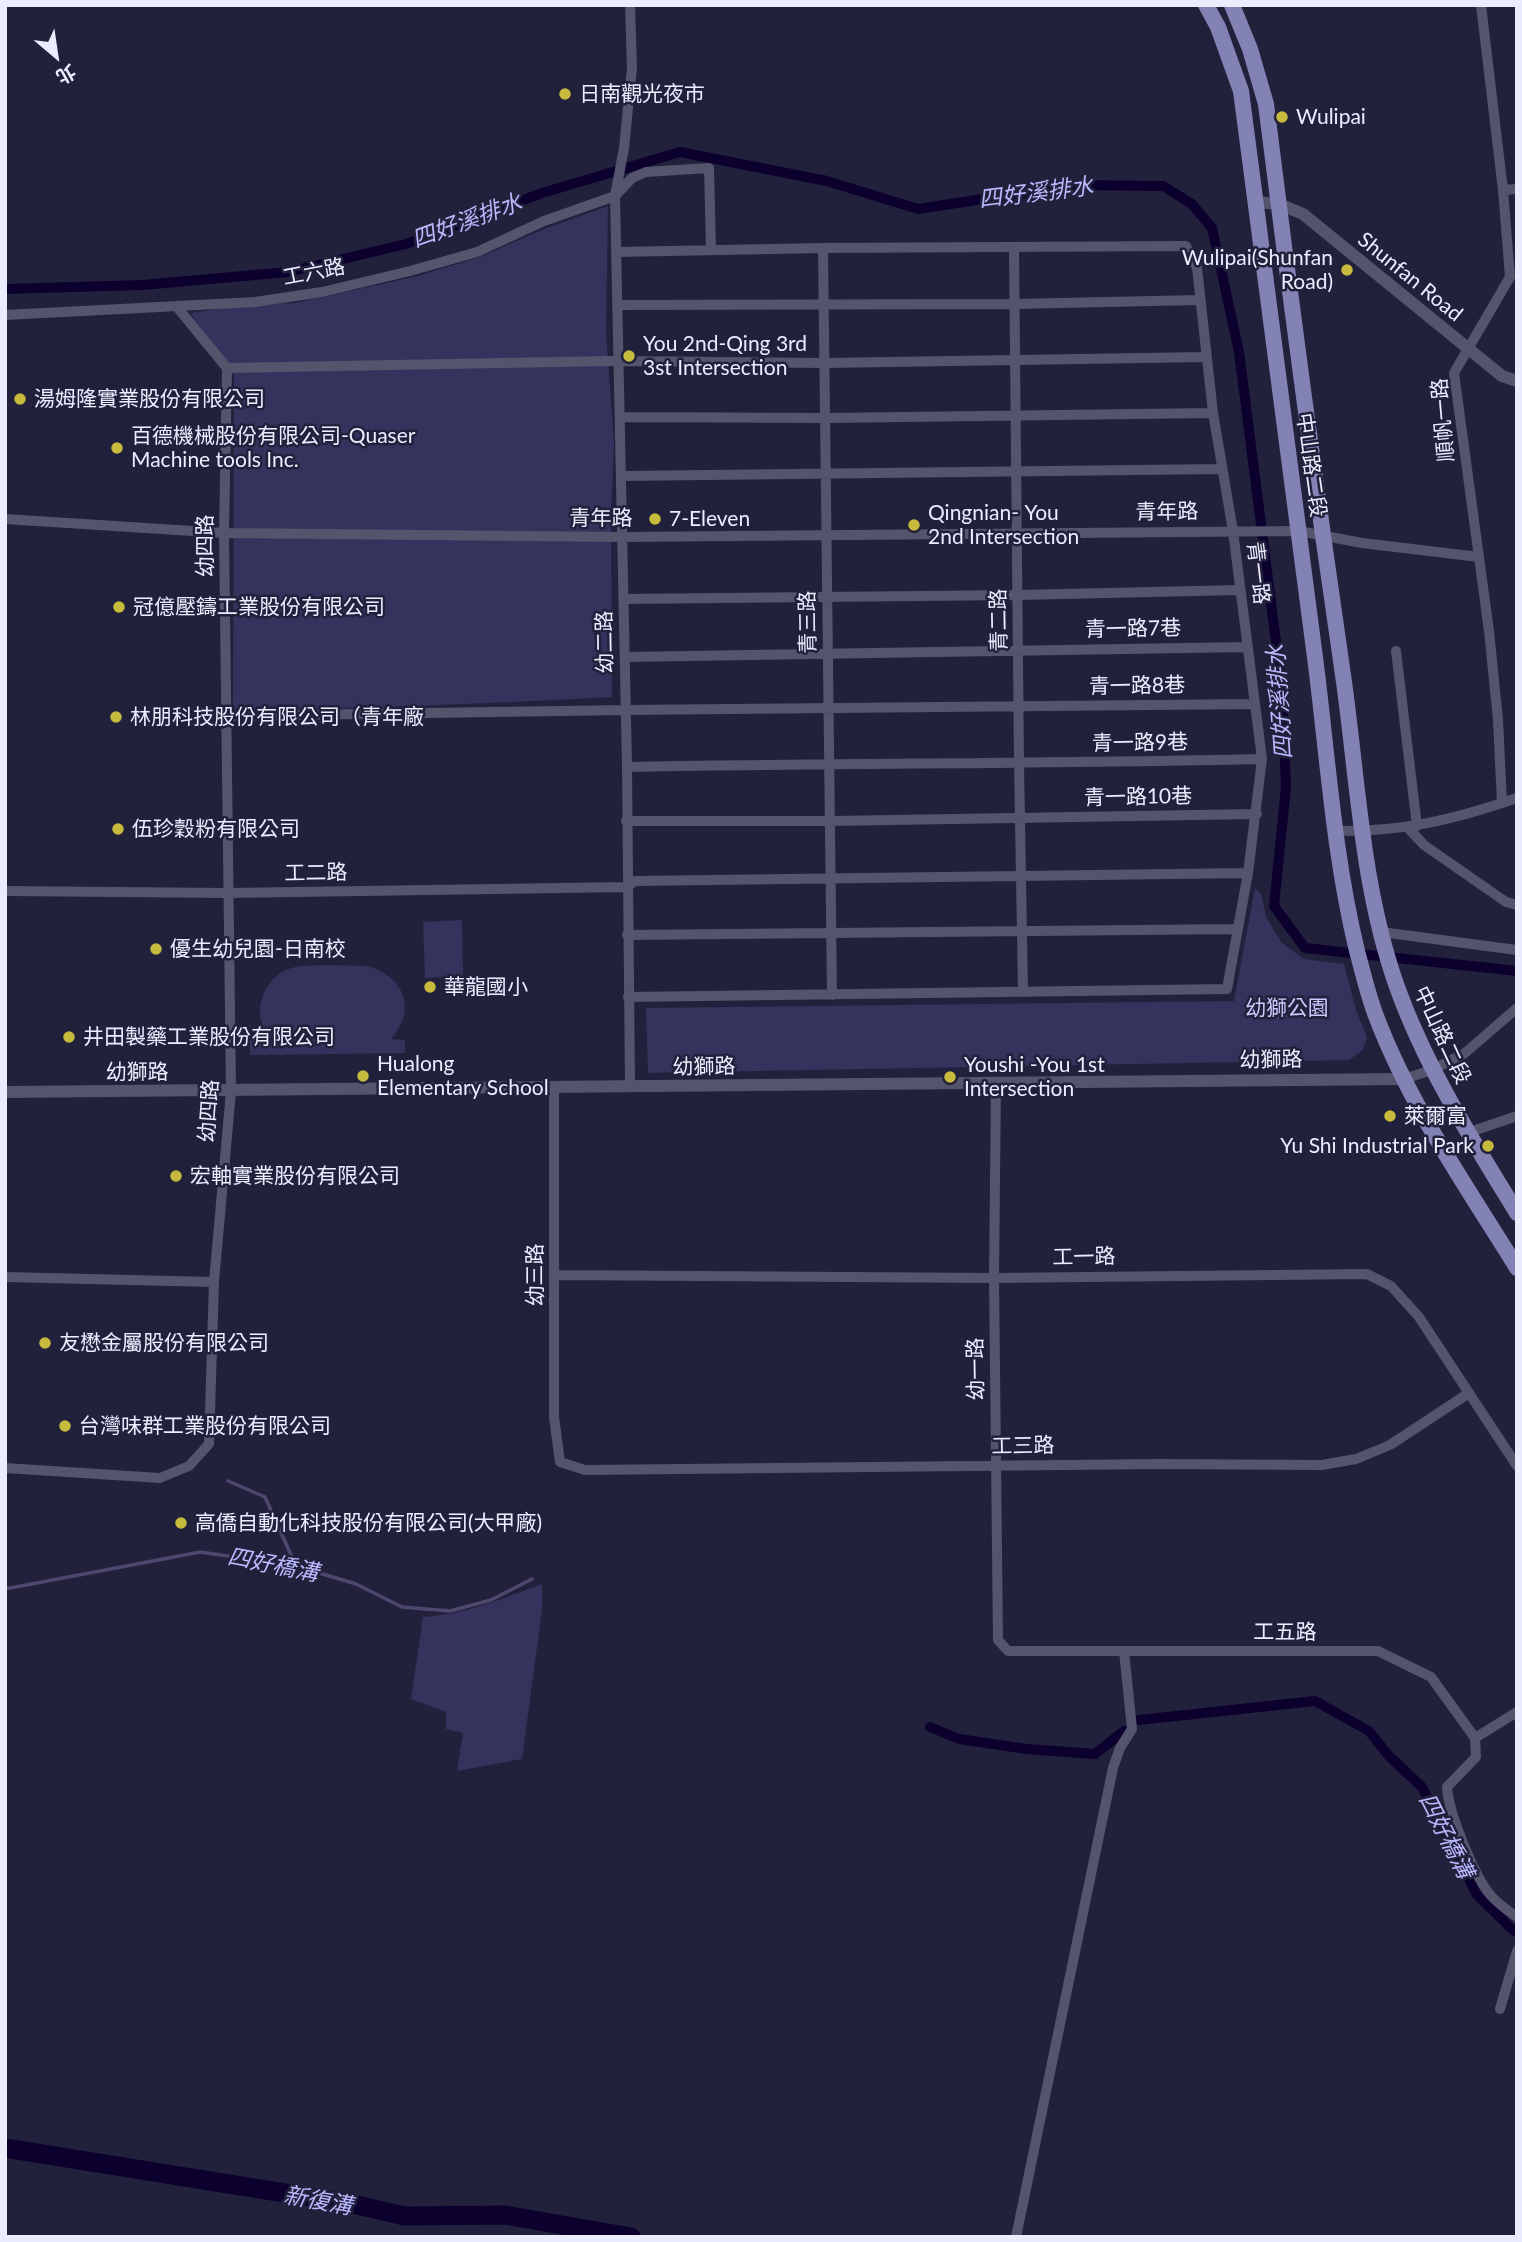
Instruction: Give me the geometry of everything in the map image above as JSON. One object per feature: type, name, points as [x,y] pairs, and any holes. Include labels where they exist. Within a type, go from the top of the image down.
[{"type":"main road","name":"中山路二段","points":[[1206,5],[1219,27],[1241,91],[1343,891],[1366,988],[1404,1079]]},
{"type":"main road","name":"中山路二段","points":[[1232,5],[1250,50],[1266,104],[1362,831],[1381,932],[1395,982],[1432,1070],[1467,1133],[1517,1213]]},
{"type":"main road","points":[[1404,1079],[1439,1142],[1517,1268]]},
{"type":"street","name":"幼二路","points":[[630,5],[632,68],[624,148],[615,196],[627,767],[630,1087]]},
{"type":"street","name":"順帆一路","points":[[1481,5],[1503,190],[1510,277],[1454,373],[1498,720],[1502,803]]},
{"type":"street","points":[[615,196],[632,178],[646,172],[709,168],[711,250]]},
{"type":"street","points":[[1503,190],[1517,189]]},
{"type":"street","name":"工六路","points":[[5,315],[255,302],[322,292],[477,252],[544,221],[615,196]]},
{"type":"street","points":[[1255,202],[1279,204]]},
{"type":"street","name":"Shunfan Road","points":[[1279,204],[1303,214],[1502,376],[1517,381]]},
{"type":"street","name":"青一路","points":[[1014,248],[1186,246],[1197,268],[1213,412],[1233,531],[1262,760],[1248,873],[1227,989],[1023,990]]},
{"type":"street","name":"青三路","points":[[823,248],[832,995]]},
{"type":"street","points":[[616,252],[1014,248]]},
{"type":"street","name":"青二路","points":[[1014,248],[1018,764],[1023,990]]},
{"type":"street","points":[[617,305],[1014,304],[1200,300]]},
{"type":"street","points":[[177,307],[227,368],[1206,357]]},
{"type":"street","name":"幼四路","points":[[5,1468],[160,1478],[189,1466],[209,1444],[214,1282],[231,1091],[224,533],[227,368]]},
{"type":"street","points":[[620,417],[826,418],[1213,412]]},
{"type":"street","points":[[621,476],[1222,469]]},
{"type":"street","name":"青年路","points":[[5,519],[224,533],[622,537],[1299,531],[1479,556]]},
{"type":"street","points":[[623,599],[1240,590]]},
{"type":"street","name":"青一路7巷","points":[[625,657],[1248,647]]},
{"type":"street","points":[[1396,651],[1413,827],[1423,845],[1506,902],[1517,905]]},
{"type":"street","name":"青一路8巷","points":[[226,716],[1255,704]]},
{"type":"street","name":"青一路9巷","points":[[627,767],[1262,760]]},
{"type":"street","points":[[1334,831],[1413,827],[1452,819],[1517,798]]},
{"type":"street","name":"青一路10巷","points":[[626,821],[831,821],[1257,814]]},
{"type":"street","name":"工二路","points":[[5,891],[228,893],[627,887],[635,881],[831,877],[1248,873]]},
{"type":"street","points":[[627,935],[1238,929]]},
{"type":"street","points":[[1381,932],[1517,950]]},
{"type":"street","points":[[628,997],[1023,990]]},
{"type":"street","points":[[1404,1079],[1432,1070],[1465,1053],[1517,1008]]},
{"type":"street","name":"幼獅路","points":[[5,1092],[1404,1079]]},
{"type":"street","name":"幼一路","points":[[996,1083],[994,1278],[998,1640],[1008,1651]]},
{"type":"street","name":"幼三路","points":[[554,1087],[554,1417],[559,1462]]},
{"type":"street","points":[[1467,1133],[1517,1116]]},
{"type":"street","name":"工一路","points":[[554,1275],[994,1278],[1367,1274],[1391,1286],[1419,1317],[1517,1466]]},
{"type":"street","points":[[5,1277],[214,1282]]},
{"type":"street","name":"工三路","points":[[559,1462],[585,1470],[996,1465],[1322,1465],[1356,1459],[1390,1445],[1469,1393]]},
{"type":"street","name":"工五路","points":[[1008,1651],[1378,1651],[1431,1677],[1475,1738]]},
{"type":"street","points":[[1016,2237],[1113,1768],[1120,1748],[1132,1729],[1124,1651]]},
{"type":"street","points":[[1517,1712],[1475,1738],[1476,1756],[1447,1787],[1447,1801],[1478,1875],[1488,1892],[1517,1917]]},
{"type":"street","points":[[1500,2009],[1517,1951]]},
{"type":"green space","points":[[608,206],[606,333],[614,442],[611,515],[612,697],[422,706],[233,709],[234,375],[190,313],[245,305],[295,303],[418,276],[480,257],[544,229]]},
{"type":"green space","name":"幼獅公園","points":[[1255,888],[1261,894],[1266,917],[1281,942],[1304,959],[1344,964],[1356,1010],[1367,1037],[1363,1050],[1349,1060],[648,1073],[646,1008],[1234,1001]]},
{"type":"green space","points":[[462,920],[463,976],[425,978],[423,922]]},
{"type":"green space","points":[[305,966],[368,966],[391,978],[403,996],[404,1017],[391,1039],[405,1040],[405,1053],[250,1055],[250,1040],[272,1040],[263,1026],[260,1007],[266,989],[278,975]]},
{"type":"green space","points":[[542,1584],[542,1610],[522,1759],[457,1771],[463,1733],[446,1729],[446,1712],[411,1699],[423,1617],[469,1609]]},
{"type":"waterway","name":"四好溪排水","points":[[5,289],[143,285],[288,272],[406,244],[542,193],[680,152],[827,181],[918,209],[1074,185],[1163,186],[1192,204],[1212,228],[1239,352],[1282,689],[1286,787],[1274,906],[1305,948],[1517,971]]},
{"type":"waterway","points":[[228,1481],[265,1497],[296,1566]]},
{"type":"waterway","name":"四好橋溝","points":[[5,1589],[200,1552],[296,1566],[356,1584],[402,1607],[450,1611],[491,1600],[532,1579]]},
{"type":"waterway","name":"四好橋溝","points":[[1139,1720],[1315,1701],[1369,1731],[1388,1755],[1422,1787],[1477,1895],[1514,1931]]},
{"type":"waterway","name":"四好橋溝","points":[[930,1727],[959,1739],[1027,1749],[1095,1754],[1124,1731]]},
{"type":"waterway","name":"新復溝","points":[[5,2148],[353,2204],[404,2216],[505,2215],[631,2237]]},
{"type":"place","name":"日南觀光夜市","points":[[565,94]]},
{"type":"place","name":"Wulipai","points":[[1282,117]]},
{"type":"place","name":"Wulipai(Shunfan Road)","points":[[1347,270]]},
{"type":"place","name":"You 2nd-Qing 3rd 3st Intersection","points":[[629,356]]},
{"type":"place","name":"湯姆隆實業股份有限公司","points":[[20,399]]},
{"type":"place","name":"百德機械股份有限公司-Quaser Machine tools Inc.","points":[[117,448]]},
{"type":"place","name":"7-Eleven","points":[[655,519]]},
{"type":"place","name":"Qingnian- You 2nd Intersection","points":[[914,525]]},
{"type":"place","name":"冠億壓鑄工業股份有限公司","points":[[119,607]]},
{"type":"place","name":"林朋科技股份有限公司（青年廠","points":[[116,717]]},
{"type":"place","name":"伍珍穀粉有限公司","points":[[118,829]]},
{"type":"place","name":"優生幼兒園-日南校","points":[[156,949]]},
{"type":"place","name":"華龍國小","points":[[430,987]]},
{"type":"place","name":"井田製藥工業股份有限公司","points":[[69,1037]]},
{"type":"place","name":"Hualong Elementary School","points":[[363,1076]]},
{"type":"place","name":"Youshi -You 1st Intersection","points":[[950,1077]]},
{"type":"place","name":"萊爾富","points":[[1390,1116]]},
{"type":"place","name":"Yu Shi Industrial Park","points":[[1488,1146]]},
{"type":"place","name":"宏軸實業股份有限公司","points":[[176,1176]]},
{"type":"place","name":"友懋金屬股份有限公司","points":[[45,1343]]},
{"type":"place","name":"台灣味群工業股份有限公司","points":[[65,1426]]},
{"type":"place","name":"高僑自動化科技股份有限公司(大甲廠)","points":[[181,1523]]}]
